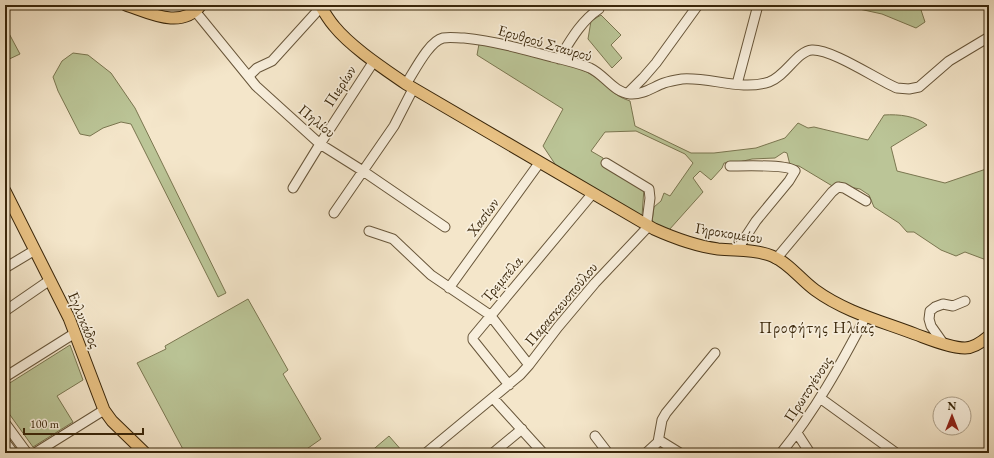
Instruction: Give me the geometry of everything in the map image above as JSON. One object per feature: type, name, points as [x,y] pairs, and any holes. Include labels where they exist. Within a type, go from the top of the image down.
[{"type":"main road","points":[[126,5],[153,15],[167,18],[183,17],[198,8]]},
{"type":"main road","name":"Γηροκομείου","points":[[321,6],[335,27],[374,61],[410,87],[665,234],[703,246],[761,253],[776,258],[815,290],[848,309],[944,343],[960,348],[967,348],[978,344],[989,336]]},
{"type":"main road","name":"Εγλυκάδος","points":[[5,192],[75,333],[104,410],[112,421],[145,453]]},
{"type":"street","points":[[628,93],[656,63],[698,5]]},
{"type":"street","points":[[738,84],[758,5]]},
{"type":"street","points":[[249,76],[257,68],[272,61],[321,6]]},
{"type":"street","name":"Πηλίου","points":[[198,8],[262,92],[320,144],[363,171],[445,227]]},
{"type":"street","points":[[559,59],[579,29],[598,9]]},
{"type":"street","points":[[628,93],[641,93],[666,82],[683,79],[700,79],[738,84],[759,84],[771,81],[784,73],[803,53],[812,50],[830,54],[897,88],[914,88],[920,86],[945,64],[962,52],[989,37]]},
{"type":"street","name":"Ερυθρού Σταυρού","points":[[334,213],[396,122],[410,87],[430,46],[442,38],[468,39],[515,46],[559,59],[592,69],[615,88],[628,93]]},
{"type":"street","name":"Πιερίων","points":[[293,188],[374,61]]},
{"type":"street","name":"Χασίων","points":[[449,288],[540,162]]},
{"type":"street","points":[[606,163],[649,189],[650,198],[647,225]]},
{"type":"street","points":[[730,166],[769,166],[787,168],[795,171],[789,181],[756,221],[738,250]]},
{"type":"street","points":[[776,258],[832,192],[838,187],[844,188],[866,201]]},
{"type":"street","name":"Τρεμπέλα","points":[[509,385],[473,340],[473,336],[593,193]]},
{"type":"street","name":"Παρασκευοπούλου","points":[[427,453],[509,385],[529,365],[558,327],[644,231],[647,225]]},
{"type":"street","points":[[368,231],[393,239],[425,270],[490,315],[529,365]]},
{"type":"street","points":[[5,268],[35,250]]},
{"type":"street","points":[[5,311],[50,280]]},
{"type":"street","points":[[944,343],[931,326],[929,319],[930,311],[943,304],[953,306],[965,301]]},
{"type":"street","name":"Πρωτογένους","points":[[781,453],[820,398],[844,359],[866,316]]},
{"type":"street","points":[[5,377],[75,333]]},
{"type":"street","points":[[646,453],[657,444],[659,440],[663,417],[715,353]]},
{"type":"street","points":[[493,398],[543,453]]},
{"type":"street","points":[[820,398],[896,453]]},
{"type":"street","points":[[36,453],[104,410]]},
{"type":"street","points":[[5,423],[27,453]]},
{"type":"street","points":[[493,453],[522,429]]},
{"type":"street","points":[[797,432],[810,453]]},
{"type":"street","points":[[595,436],[608,453]]},
{"type":"street","points":[[659,440],[680,453]]},
{"type":"street","points":[[5,442],[13,453]]},
{"type":"green space","points":[[841,5],[932,5],[921,10],[925,22],[916,28],[882,14]]},
{"type":"green space","points":[[601,15],[621,35],[611,45],[622,58],[612,68],[588,39],[591,21]]},
{"type":"green space","points":[[5,26],[20,54],[5,61]]},
{"type":"green space","points":[[479,44],[567,65],[587,72],[597,78],[618,96],[630,101],[635,126],[691,153],[714,153],[756,148],[785,138],[798,123],[808,128],[814,127],[868,140],[884,115],[901,115],[923,122],[927,125],[891,147],[897,171],[945,183],[989,168],[989,261],[965,252],[956,256],[941,250],[914,232],[907,232],[899,223],[874,207],[869,195],[860,189],[849,187],[839,182],[834,187],[799,166],[790,165],[787,153],[784,152],[775,158],[752,159],[724,163],[722,168],[711,180],[700,171],[693,178],[703,192],[669,230],[652,222],[654,207],[661,201],[664,193],[670,196],[693,163],[685,154],[636,131],[605,132],[591,151],[603,158],[606,166],[644,188],[642,216],[557,167],[543,146],[563,109],[477,55]]},
{"type":"green space","points":[[73,53],[88,55],[111,73],[135,108],[226,293],[218,297],[131,124],[121,122],[103,128],[90,136],[80,134],[58,91],[53,77],[62,61]]},
{"type":"green space","points":[[248,299],[288,370],[283,374],[321,439],[301,453],[185,453],[137,363],[166,349],[165,346]]},
{"type":"green space","points":[[70,345],[83,380],[57,396],[73,422],[33,447],[5,408],[5,386]]},
{"type":"green space","points":[[389,436],[403,452],[369,453]]},
{"type":"district","name":"Προφήτης Ηλίας","points":[[817,327]]}]
